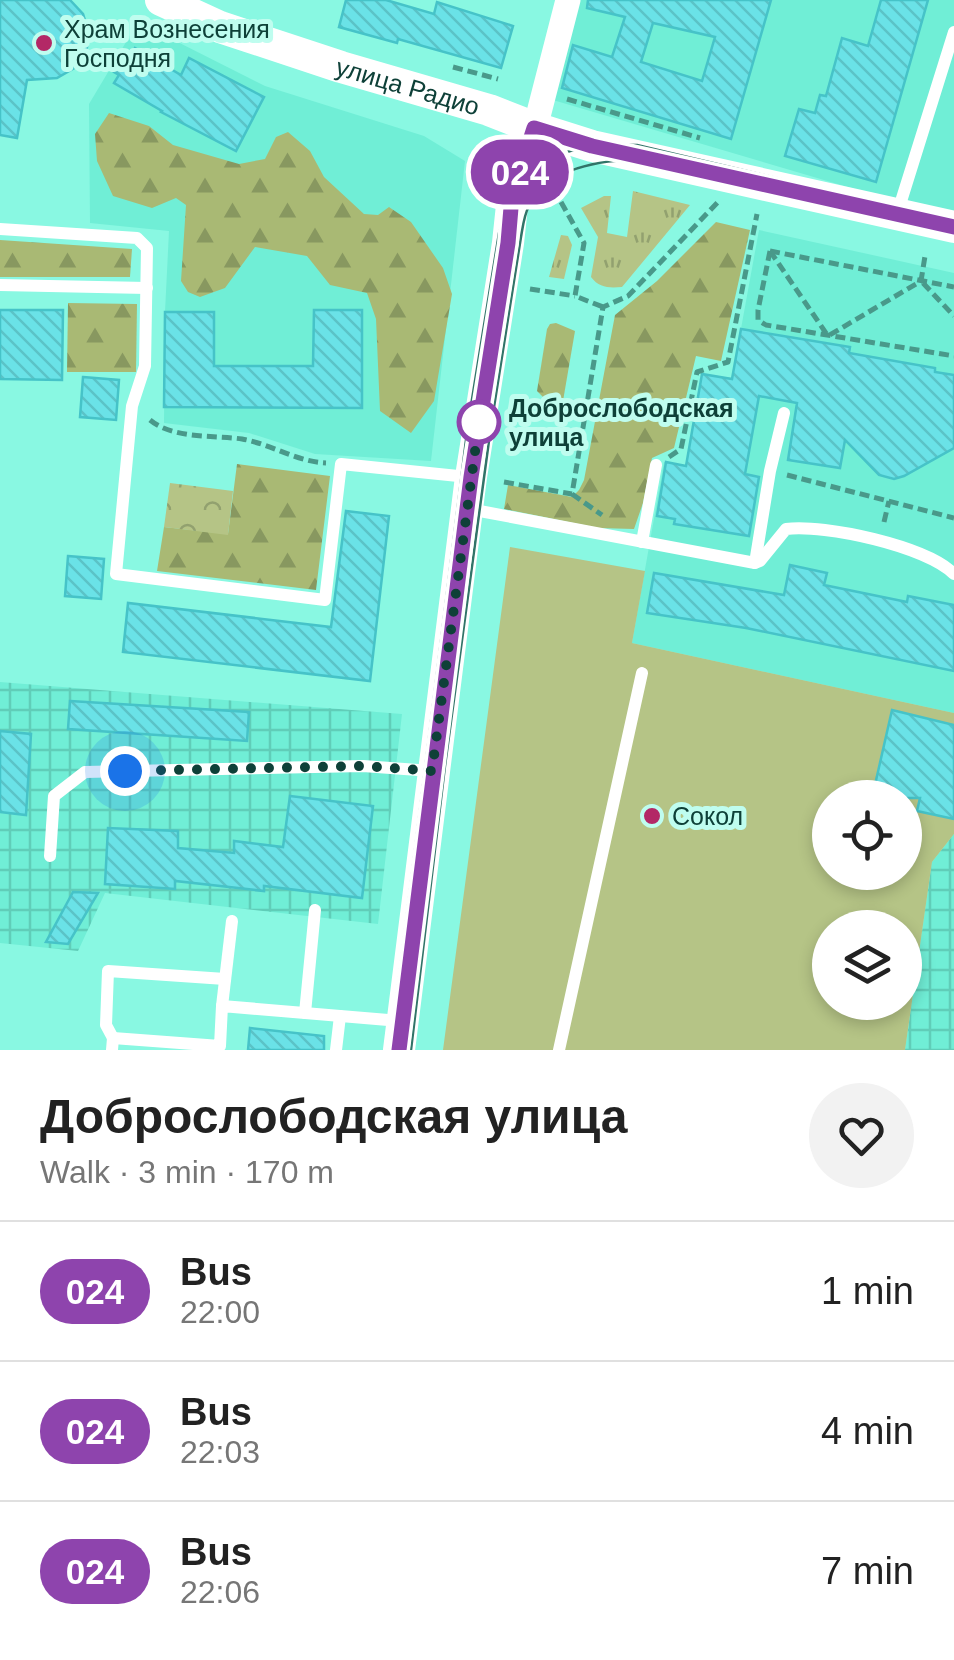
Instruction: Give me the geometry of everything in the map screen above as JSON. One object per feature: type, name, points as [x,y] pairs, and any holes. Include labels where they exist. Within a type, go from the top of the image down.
[{"type":"street","points":[[400,1036],[468,493],[512,196],[568,0]]},
{"type":"street","name":"улица Радио","points":[[166,1],[220,28],[490,110],[592,146],[954,227]]},
{"type":"lane","points":[[896,215],[954,32]]},
{"type":"lane","points":[[0,229],[137,238],[147,248],[144,366],[132,406],[116,574],[325,600],[341,464],[468,493],[642,542],[755,564],[786,529],[806,526],[922,554],[954,574]]},
{"type":"lane","points":[[0,285],[147,288]]},
{"type":"lane","points":[[755,564],[784,412]]},
{"type":"lane","points":[[642,542],[656,466]]},
{"type":"lane","points":[[559,1050],[642,673]]},
{"type":"lane","points":[[50,856],[54,796],[85,772],[364,766],[432,771]]},
{"type":"lane","points":[[304,1013],[316,910]]},
{"type":"lane","points":[[226,980],[108,971],[106,1025],[113,1044],[220,1046],[232,921]]},
{"type":"lane","points":[[222,1006],[340,1016],[400,1036]]},
{"type":"lane","points":[[336,1050],[340,1016]]},
{"type":"path","points":[[562,98],[713,142]]},
{"type":"path","points":[[530,289],[575,296],[603,307],[628,296],[740,178]]},
{"type":"path","points":[[562,202],[584,244],[575,296]]},
{"type":"path","points":[[656,466],[681,449],[697,372],[728,362],[757,214]]},
{"type":"path","points":[[770,251],[954,287]]},
{"type":"path","points":[[770,251],[758,310],[758,320],[766,326],[954,356]]},
{"type":"path","points":[[770,251],[828,336]]},
{"type":"path","points":[[828,336],[921,281],[926,256]]},
{"type":"path","points":[[921,281],[954,316]]},
{"type":"path","points":[[504,482],[572,494],[603,307]]},
{"type":"path","points":[[132,406],[161,429],[246,440],[313,462]]},
{"type":"path","points":[[770,471],[954,518]]},
{"type":"shaded area","points":[[563,0],[954,0],[954,211],[885,198],[536,95]]},
{"type":"shaded area","points":[[138,22],[265,86],[424,136],[465,161],[431,461],[315,454],[249,433],[164,423],[169,231],[90,223],[89,104]]},
{"type":"shaded area","points":[[759,230],[954,273],[954,713],[632,643],[664,462],[686,465],[702,374],[732,378]]},
{"type":"shaded area","points":[[0,682],[402,714],[378,924],[105,893],[78,951],[0,943]]},
{"type":"shaded area","points":[[954,834],[954,1050],[905,1050],[909,1020],[922,1020],[922,932],[932,862]]},
{"type":"green space","points":[[109,113],[149,126],[173,145],[239,164],[265,159],[276,137],[288,132],[310,151],[324,177],[364,214],[378,215],[389,207],[411,222],[443,268],[452,294],[434,401],[411,433],[380,411],[376,319],[367,293],[330,285],[307,256],[255,247],[225,288],[200,297],[188,292],[181,281],[186,205],[176,198],[152,208],[113,196],[97,161],[95,134]]},
{"type":"green space","points":[[633,191],[690,205],[622,287],[605,286],[591,277],[598,237],[581,208],[611,196],[607,233],[627,237]]},
{"type":"green space","points":[[716,222],[750,230],[721,361],[696,356],[674,448],[652,458],[634,529],[598,528],[504,509],[508,485],[572,497],[579,490],[615,315],[657,281]]},
{"type":"green space","points":[[561,235],[568,236],[572,245],[564,279],[549,277]]},
{"type":"green space","points":[[0,240],[132,249],[130,277],[0,277]]},
{"type":"green space","points":[[68,303],[137,304],[136,372],[67,372]]},
{"type":"green space","points":[[556,323],[575,331],[563,401],[545,399],[537,391],[547,329]]},
{"type":"green space","points":[[237,464],[330,476],[316,590],[157,571],[164,527],[228,534]]},
{"type":"green space","points":[[170,483],[233,491],[228,535],[164,527]]},
{"type":"green space","name":"Сокол","points":[[510,547],[645,571],[632,643],[954,713],[954,834],[932,862],[922,932],[922,910],[812,910],[812,1020],[909,1020],[905,1050],[443,1050]]},
{"type":"building","name":"Храм Вознесения Господня","points":[[0,0],[70,0],[83,14],[89,33],[86,54],[76,67],[57,78],[27,80],[17,138],[0,135]]},
{"type":"building","points":[[346,0],[386,0],[434,14],[437,2],[513,26],[501,68],[339,27]]},
{"type":"building","points":[[588,0],[771,0],[731,139],[562,88],[573,45],[612,57],[625,17],[587,8]],"holes":[[[653,23],[715,37],[702,81],[641,62]]]},
{"type":"building","points":[[881,0],[928,0],[876,182],[785,156],[799,109],[815,113],[820,95],[826,96],[842,38],[868,46]]},
{"type":"building","points":[[135,48],[181,75],[189,58],[264,97],[236,151],[114,83],[119,75],[114,72],[125,53],[130,56]]},
{"type":"building","points":[[0,310],[63,310],[62,380],[0,379]]},
{"type":"building","points":[[314,310],[362,310],[362,408],[164,407],[165,312],[214,312],[214,366],[313,366]]},
{"type":"building","points":[[741,329],[850,347],[849,353],[954,375],[954,448],[894,479],[879,475],[845,440],[840,468],[788,460],[797,403],[759,396],[745,474],[759,477],[749,536],[674,524],[675,519],[657,516],[666,462],[686,466],[702,374],[732,379]]},
{"type":"building","points":[[83,377],[119,380],[116,420],[80,417]]},
{"type":"building","points":[[346,511],[389,516],[370,681],[123,652],[128,603],[331,627]]},
{"type":"building","points":[[68,556],[104,559],[101,599],[65,596]]},
{"type":"building","points":[[790,565],[827,573],[824,585],[907,602],[908,596],[954,605],[954,671],[746,628],[647,613],[654,573],[784,595]]},
{"type":"building","points":[[70,701],[249,712],[247,741],[68,729]]},
{"type":"building","points":[[892,710],[954,725],[954,819],[922,812],[922,780],[876,780]]},
{"type":"building","points":[[0,731],[31,734],[26,815],[0,812]]},
{"type":"building","points":[[290,796],[373,806],[362,898],[264,886],[264,891],[175,881],[175,889],[105,884],[108,828],[178,831],[178,848],[234,853],[234,841],[283,847]]},
{"type":"building","points":[[73,892],[98,893],[68,944],[46,942]]},
{"type":"building","points":[[250,1028],[324,1036],[324,1050],[248,1050]]},
{"type":"tram line","points":[[390,1050],[468,424],[499,233],[519,188],[532,172],[567,152],[637,145],[954,220]]},
{"type":"tram line","points":[[411,1050],[491,426],[524,221],[537,194],[571,171],[626,160],[954,236]]},
{"type":"bus line","name":"024","points":[[399,1050],[471,477],[512,196],[534,128],[592,146],[954,227]]},
{"type":"place","name":"Храм Вознесения Господня","points":[[44,43]]},
{"type":"place","name":"Доброслободская улица","points":[[479,422]]},
{"type":"place","name":"Сокол","points":[[652,816]]},
{"type":"route","points":[[125,771],[364,766],[432,771],[479,422]]}]
